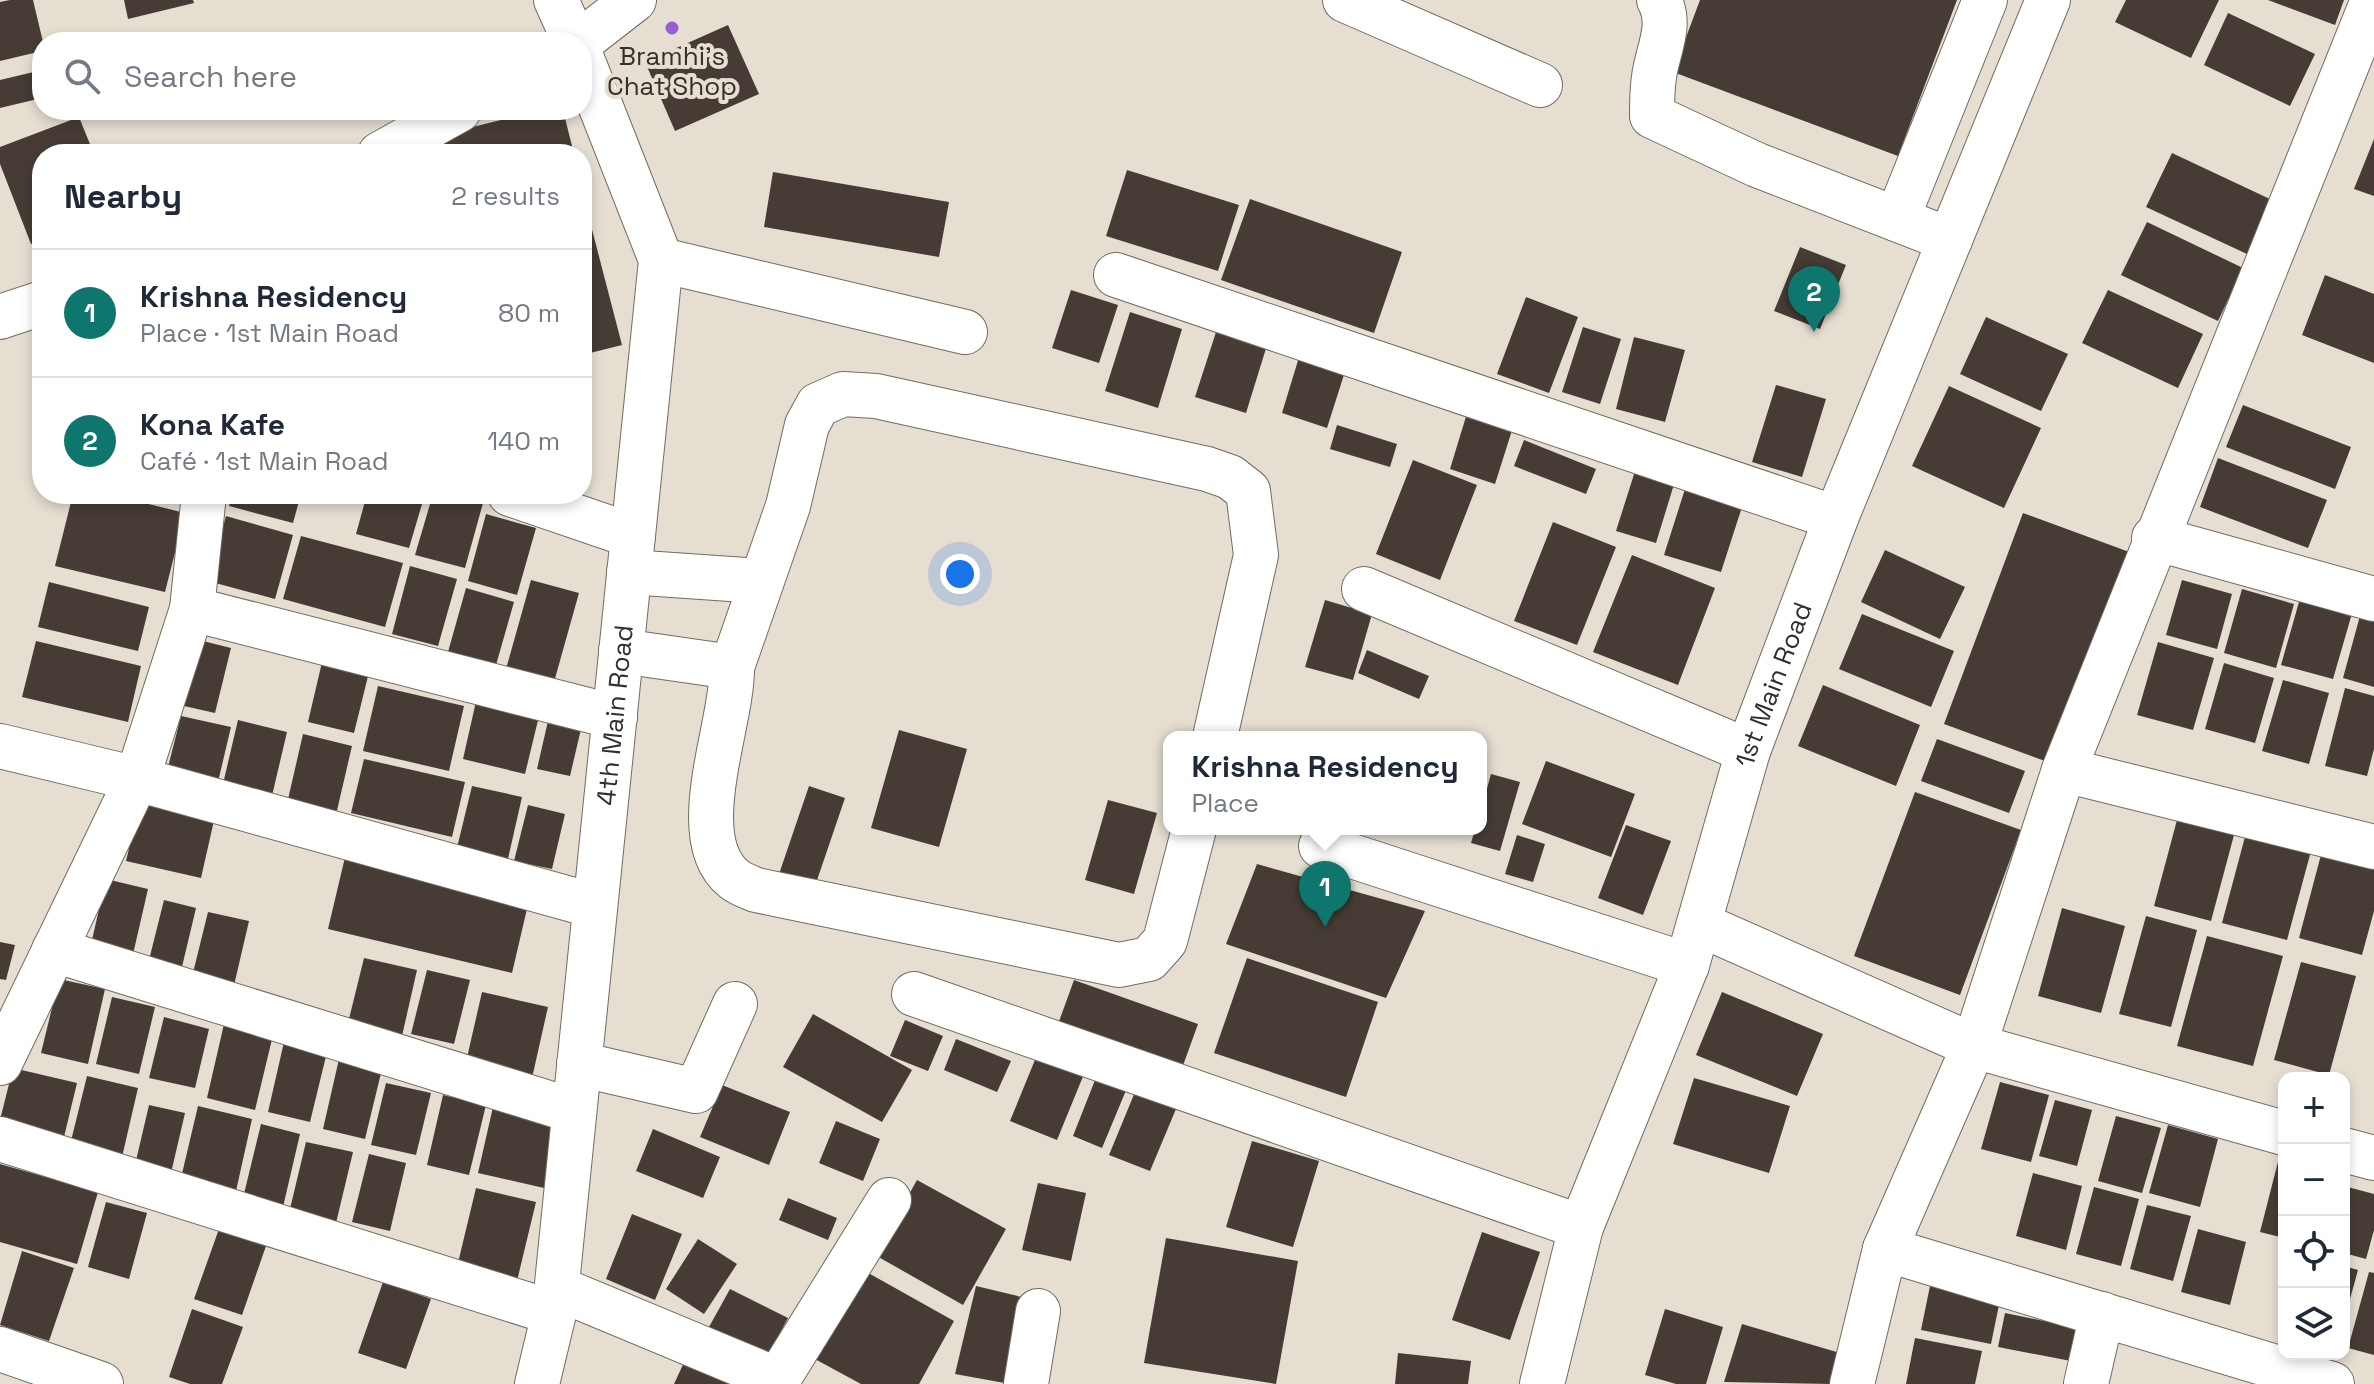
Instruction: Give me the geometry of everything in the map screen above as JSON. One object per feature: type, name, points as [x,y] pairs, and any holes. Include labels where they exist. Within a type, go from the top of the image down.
[{"type":"street","points":[[556,0],[572,32]]},
{"type":"street","points":[[591,32],[634,0]]},
{"type":"street","points":[[1345,0],[1540,85]]},
{"type":"street","points":[[1897,219],[1985,0]]},
{"type":"street","name":"1st Main Road","points":[[1542,1384],[1581,1227],[1687,965],[1748,751],[1836,518],[2048,0]]},
{"type":"street","points":[[1852,1384],[1885,1249],[1974,1046],[2064,770],[2154,538],[2373,0]]},
{"type":"street","points":[[1667,12],[1654,74],[1652,116],[1757,165],[1950,240]]},
{"type":"street","name":"4th Main Road","points":[[537,1384],[555,1301],[661,260],[592,84]]},
{"type":"street","points":[[398,144],[441,120]]},
{"type":"street","points":[[661,260],[965,332]]},
{"type":"street","points":[[1116,275],[1836,518]]},
{"type":"street","points":[[0,317],[32,306]]},
{"type":"street","points":[[1192,835],[1165,941],[1149,959],[1119,965],[756,890],[734,879],[716,857],[709,817],[732,693],[732,667],[788,506],[807,425],[818,405],[843,394],[876,396],[1219,473],[1248,491],[1256,555],[1216,731]]},
{"type":"street","points":[[0,1063],[137,779],[192,609],[203,504]]},
{"type":"street","points":[[530,504],[631,554],[760,581]]},
{"type":"street","points":[[2154,538],[2374,599]]},
{"type":"street","points":[[1364,589],[1748,751]]},
{"type":"street","points":[[192,609],[615,717]]},
{"type":"street","points":[[621,651],[732,667]]},
{"type":"street","points":[[0,746],[137,779],[595,906]]},
{"type":"street","points":[[2064,770],[2374,847]]},
{"type":"street","points":[[1321,846],[1687,965]]},
{"type":"street","points":[[1699,924],[1974,1046],[2278,1131]]},
{"type":"street","points":[[54,950],[574,1111]]},
{"type":"street","points":[[914,994],[1581,1227]]},
{"type":"street","points":[[579,1064],[696,1091],[735,1004]]},
{"type":"street","points":[[0,1139],[555,1301],[777,1382],[889,1200]]},
{"type":"street","points":[[2350,1152],[2374,1158]]},
{"type":"street","points":[[1885,1249],[2332,1384]]},
{"type":"street","points":[[1026,1384],[1038,1311]]},
{"type":"street","points":[[2086,1384],[2102,1314]]},
{"type":"street","points":[[0,1349],[101,1384]]},
{"type":"building","points":[[33,0],[41,32],[32,32],[32,53],[0,61],[0,2]]},
{"type":"building","points":[[124,0],[193,0],[194,3],[128,19]]},
{"type":"building","points":[[1700,0],[1957,0],[1898,156],[1673,72]]},
{"type":"building","points":[[2126,0],[2219,0],[2191,58],[2115,22]]},
{"type":"building","points":[[2268,0],[2344,0],[2335,25]]},
{"type":"building","points":[[2228,13],[2315,54],[2290,106],[2204,65]]},
{"type":"building","points":[[728,25],[759,94],[675,131],[645,62]]},
{"type":"building","points":[[32,72],[32,100],[0,108],[0,80]]},
{"type":"building","points":[[71,120],[80,120],[90,144],[32,144],[31,244],[0,164],[0,147]]},
{"type":"building","points":[[501,120],[566,120],[572,144],[421,144],[420,140]]},
{"type":"building","points":[[2374,139],[2374,196],[2354,189]]},
{"type":"building","points":[[2172,153],[2272,200],[2247,254],[2146,207]]},
{"type":"building","points":[[1127,170],[1239,205],[1218,271],[1106,236]]},
{"type":"building","points":[[773,172],[949,202],[939,257],[764,227]]},
{"type":"building","points":[[1250,199],[1402,252],[1374,333],[1221,280]]},
{"type":"building","points":[[2147,222],[2243,268],[2218,321],[2121,275]]},
{"type":"building","points":[[592,230],[622,345],[592,352]]},
{"type":"building","points":[[1800,247],[1846,265],[1820,329],[1774,311]]},
{"type":"building","points":[[2325,275],[2374,294],[2374,363],[2302,335]]},
{"type":"building","points":[[1071,290],[1118,305],[1099,363],[1052,348]]},
{"type":"building","points":[[2108,290],[2203,334],[2178,388],[2082,343]]},
{"type":"building","points":[[1526,297],[1578,317],[1549,393],[1497,374]]},
{"type":"building","points":[[1130,312],[1182,329],[1158,408],[1105,391]]},
{"type":"building","points":[[1986,317],[2068,354],[2041,411],[1960,374]]},
{"type":"building","points":[[1218,326],[1268,342],[1246,413],[1195,397]]},
{"type":"building","points":[[1583,327],[1621,339],[1600,404],[1562,392]]},
{"type":"building","points":[[1634,337],[1685,350],[1665,422],[1616,409]]},
{"type":"building","points":[[1303,344],[1349,359],[1327,428],[1282,413]]},
{"type":"building","points":[[1776,385],[1826,399],[1802,477],[1752,462]]},
{"type":"building","points":[[1949,386],[2041,428],[2004,508],[1912,466]]},
{"type":"building","points":[[2243,405],[2351,447],[2335,489],[2226,447]]},
{"type":"building","points":[[1468,410],[1514,424],[1495,484],[1450,469]]},
{"type":"building","points":[[1337,425],[1397,444],[1390,467],[1330,449]]},
{"type":"building","points":[[1524,440],[1596,469],[1586,494],[1514,466]]},
{"type":"building","points":[[2218,458],[2327,500],[2308,548],[2200,507]]},
{"type":"building","points":[[1413,460],[1477,485],[1440,580],[1376,554]]},
{"type":"building","points":[[1636,468],[1675,481],[1656,543],[1616,531]]},
{"type":"building","points":[[1685,489],[1742,507],[1721,572],[1664,555]]},
{"type":"building","points":[[70,504],[149,504],[185,513],[165,592],[55,566]]},
{"type":"building","points":[[230,504],[298,504],[293,523]]},
{"type":"building","points":[[364,504],[422,504],[409,548],[356,534]]},
{"type":"building","points":[[430,504],[483,504],[465,568],[415,555]]},
{"type":"building","points":[[2023,513],[2132,553],[2053,764],[1944,724]]},
{"type":"building","points":[[486,514],[536,528],[517,595],[468,581]]},
{"type":"building","points":[[226,516],[293,535],[275,599],[208,581]]},
{"type":"building","points":[[1553,522],[1616,547],[1577,645],[1514,621]]},
{"type":"building","points":[[301,536],[403,563],[385,627],[283,599]]},
{"type":"building","points":[[1885,550],[1965,587],[1940,639],[1861,602]]},
{"type":"building","points":[[1632,555],[1715,588],[1678,685],[1593,652]]},
{"type":"building","points":[[410,566],[457,579],[438,646],[392,634]]},
{"type":"building","points":[[531,580],[579,593],[554,682],[506,669]]},
{"type":"building","points":[[2182,580],[2232,594],[2217,649],[2166,635]]},
{"type":"building","points":[[49,582],[149,607],[138,651],[38,627]]},
{"type":"building","points":[[466,588],[514,602],[496,665],[448,652]]},
{"type":"building","points":[[2242,589],[2294,604],[2276,668],[2224,653]]},
{"type":"building","points":[[2301,595],[2353,610],[2333,679],[2281,665]]},
{"type":"building","points":[[1325,600],[1372,614],[1353,680],[1305,667]]},
{"type":"building","points":[[2361,612],[2374,616],[2374,687],[2343,678]]},
{"type":"building","points":[[1862,614],[1954,651],[1931,707],[1839,669]]},
{"type":"building","points":[[199,640],[231,648],[215,713],[184,706]]},
{"type":"building","points":[[36,641],[141,666],[128,722],[22,697]]},
{"type":"building","points":[[2158,642],[2214,658],[2193,730],[2137,715]]},
{"type":"building","points":[[1367,650],[1429,676],[1419,699],[1358,673]]},
{"type":"building","points":[[323,658],[370,668],[354,733],[308,722]]},
{"type":"building","points":[[2224,663],[2274,678],[2255,743],[2205,729]]},
{"type":"building","points":[[2283,680],[2329,693],[2309,764],[2262,751]]},
{"type":"building","points":[[1823,685],[1920,725],[1896,786],[1798,746]]},
{"type":"building","points":[[378,686],[464,706],[449,771],[363,751]]},
{"type":"building","points":[[2345,688],[2374,696],[2374,749],[2367,776],[2325,766]]},
{"type":"building","points":[[477,697],[540,712],[525,774],[463,759]]},
{"type":"building","points":[[181,716],[231,727],[218,782],[167,771]]},
{"type":"building","points":[[238,720],[287,732],[271,800],[222,788]]},
{"type":"building","points":[[548,721],[581,729],[570,776],[537,769]]},
{"type":"building","points":[[899,730],[967,749],[939,847],[871,828]]},
{"type":"building","points":[[303,734],[352,746],[335,819],[286,808]]},
{"type":"building","points":[[1937,739],[2025,771],[2009,813],[1921,781]]},
{"type":"building","points":[[364,759],[465,782],[452,837],[351,813]]},
{"type":"building","points":[[1546,761],[1635,794],[1611,857],[1522,824]]},
{"type":"building","points":[[1491,774],[1520,782],[1500,851],[1471,843],[1473,835],[1487,835],[1487,788]]},
{"type":"building","points":[[472,786],[522,797],[505,872],[454,860]]},
{"type":"building","points":[[809,786],[845,798],[814,889],[778,877]]},
{"type":"building","points":[[1915,792],[2021,830],[1960,995],[1854,956]]},
{"type":"building","points":[[141,798],[215,816],[201,878],[126,861]]},
{"type":"building","points":[[1108,800],[1157,813],[1134,894],[1085,880]]},
{"type":"building","points":[[528,805],[565,814],[552,869],[514,861]]},
{"type":"building","points":[[2177,820],[2234,835],[2211,921],[2154,906]]},
{"type":"building","points":[[1626,825],[1671,841],[1643,915],[1598,898]]},
{"type":"building","points":[[2246,833],[2311,851],[2287,940],[2222,923]]},
{"type":"building","points":[[1517,835],[1545,844],[1533,882],[1505,874]]},
{"type":"building","points":[[2322,851],[2374,865],[2374,911],[2362,955],[2299,938]]},
{"type":"building","points":[[346,853],[530,896],[512,973],[328,929]]},
{"type":"building","points":[[1257,864],[1425,911],[1386,998],[1226,944]]},
{"type":"building","points":[[106,879],[148,889],[131,963],[89,953]]},
{"type":"building","points":[[164,900],[196,908],[181,971],[148,964]]},
{"type":"building","points":[[2062,908],[2125,926],[2101,1013],[2038,996]]},
{"type":"building","points":[[208,912],[249,921],[232,994],[190,985]]},
{"type":"building","points":[[2146,916],[2197,930],[2171,1027],[2119,1014]]},
{"type":"building","points":[[2207,936],[2283,956],[2253,1066],[2177,1046]]},
{"type":"building","points":[[0,942],[15,945],[6,980],[0,979]]},
{"type":"building","points":[[364,958],[417,970],[402,1036],[348,1023]]},
{"type":"building","points":[[1247,958],[1378,1002],[1346,1097],[1214,1053]]},
{"type":"building","points":[[2301,962],[2356,976],[2330,1072],[2318,1072],[2274,1060]]},
{"type":"building","points":[[427,970],[470,980],[454,1044],[411,1034]]},
{"type":"building","points":[[59,979],[105,989],[88,1064],[41,1053]]},
{"type":"building","points":[[1074,980],[1198,1024],[1181,1071],[1057,1027]]},
{"type":"building","points":[[482,992],[548,1007],[532,1078],[466,1062]]},
{"type":"building","points":[[1722,992],[1823,1034],[1797,1096],[1696,1055]]},
{"type":"building","points":[[112,997],[155,1007],[139,1074],[96,1064]]},
{"type":"building","points":[[813,1014],[912,1070],[882,1122],[783,1067]]},
{"type":"building","points":[[164,1017],[209,1029],[195,1088],[149,1078]]},
{"type":"building","points":[[905,1020],[943,1036],[928,1071],[890,1056]]},
{"type":"building","points":[[224,1024],[273,1035],[255,1110],[207,1098]]},
{"type":"building","points":[[956,1039],[1011,1061],[997,1092],[944,1070]]},
{"type":"building","points":[[284,1042],[327,1052],[310,1122],[268,1112]]},
{"type":"building","points":[[1037,1055],[1084,1074],[1057,1140],[1010,1121]]},
{"type":"building","points":[[339,1059],[382,1069],[365,1139],[323,1129]]},
{"type":"building","points":[[13,1068],[77,1083],[63,1141],[0,1120]]},
{"type":"building","points":[[1097,1075],[1127,1088],[1102,1148],[1073,1136]]},
{"type":"building","points":[[87,1076],[138,1088],[122,1157],[70,1145]]},
{"type":"building","points":[[1694,1078],[1790,1106],[1769,1173],[1673,1144]]},
{"type":"building","points":[[2000,1082],[2049,1095],[2031,1162],[1981,1149]]},
{"type":"building","points":[[386,1083],[431,1093],[416,1155],[371,1145]]},
{"type":"building","points":[[722,1085],[790,1112],[769,1165],[700,1137]]},
{"type":"building","points":[[1135,1092],[1176,1109],[1150,1171],[1109,1155]]},
{"type":"building","points":[[443,1095],[486,1105],[469,1175],[427,1165]]},
{"type":"building","points":[[2055,1100],[2092,1110],[2077,1166],[2039,1156]]},
{"type":"building","points":[[149,1105],[185,1113],[171,1173],[135,1165]]},
{"type":"building","points":[[198,1106],[252,1119],[236,1191],[181,1178]]},
{"type":"building","points":[[493,1107],[559,1122],[544,1188],[478,1173]]},
{"type":"building","points":[[2116,1116],[2161,1128],[2142,1193],[2098,1181]]},
{"type":"building","points":[[836,1121],[880,1139],[863,1181],[819,1163]]},
{"type":"building","points":[[261,1124],[300,1134],[283,1207],[243,1198]]},
{"type":"building","points":[[2168,1125],[2218,1139],[2200,1207],[2149,1193]]},
{"type":"building","points":[[653,1129],[720,1157],[703,1198],[636,1171]]},
{"type":"building","points":[[1252,1141],[1319,1161],[1293,1247],[1226,1227]]},
{"type":"building","points":[[306,1142],[353,1152],[336,1223],[289,1213]]},
{"type":"building","points":[[369,1154],[406,1163],[390,1231],[352,1222]]},
{"type":"building","points":[[2278,1162],[2278,1236],[2260,1232]]},
{"type":"building","points":[[0,1164],[98,1192],[77,1264],[0,1242]]},
{"type":"building","points":[[2033,1173],[2082,1186],[2066,1250],[2016,1236]]},
{"type":"building","points":[[917,1180],[1006,1229],[963,1305],[875,1255]]},
{"type":"building","points":[[1038,1183],[1086,1193],[1071,1261],[1022,1250]]},
{"type":"building","points":[[2094,1187],[2139,1199],[2121,1266],[2076,1254]]},
{"type":"building","points":[[476,1188],[536,1202],[517,1281],[457,1267]]},
{"type":"building","points":[[2350,1188],[2374,1194],[2374,1230],[2366,1259],[2350,1255]]},
{"type":"building","points":[[788,1198],[837,1218],[828,1240],[779,1220]]},
{"type":"building","points":[[106,1202],[147,1213],[129,1279],[88,1267]]},
{"type":"building","points":[[2147,1205],[2191,1216],[2173,1281],[2130,1269]]},
{"type":"building","points":[[632,1214],[682,1234],[655,1300],[606,1279]]},
{"type":"building","points":[[219,1229],[266,1246],[242,1315],[194,1299]]},
{"type":"building","points":[[2198,1229],[2246,1242],[2230,1305],[2181,1292]]},
{"type":"building","points":[[1482,1232],[1540,1252],[1510,1340],[1452,1320]]},
{"type":"building","points":[[1166,1238],[1298,1261],[1276,1384],[1144,1363]]},
{"type":"building","points":[[698,1239],[737,1264],[704,1314],[666,1289]]},
{"type":"building","points":[[22,1251],[74,1268],[49,1341],[0,1325]]},
{"type":"building","points":[[2350,1268],[2358,1270],[2350,1299]]},
{"type":"building","points":[[863,1270],[954,1321],[919,1384],[861,1384],[813,1358]]},
{"type":"building","points":[[2369,1272],[2374,1273],[2374,1355],[2350,1349]]},
{"type":"building","points":[[383,1282],[431,1299],[406,1369],[358,1353]]},
{"type":"building","points":[[976,1286],[1030,1299],[1010,1384],[955,1374]]},
{"type":"building","points":[[1930,1286],[2000,1300],[1991,1344],[1921,1330]]},
{"type":"building","points":[[730,1289],[788,1318],[767,1357],[709,1327]]},
{"type":"building","points":[[192,1309],[243,1327],[222,1384],[190,1384],[169,1377]]},
{"type":"building","points":[[1665,1309],[1723,1327],[1706,1384],[1676,1384],[1645,1375]]},
{"type":"building","points":[[2005,1313],[2078,1328],[2071,1361],[1998,1347]]},
{"type":"building","points":[[1742,1324],[1840,1353],[1831,1384],[1724,1382]]},
{"type":"building","points":[[1915,1338],[1982,1351],[1975,1384],[1906,1384]]},
{"type":"building","points":[[1398,1353],[1471,1361],[1468,1384],[1395,1384]]},
{"type":"building","points":[[687,1356],[746,1384],[674,1384]]},
{"type":"place","name":"Bramhi's Chat Shop","points":[[672,28]]},
{"type":"place","name":"Kona Kafe","points":[[1814,332]]},
{"type":"place","name":"Krishna Residency","points":[[1325,927]]}]
